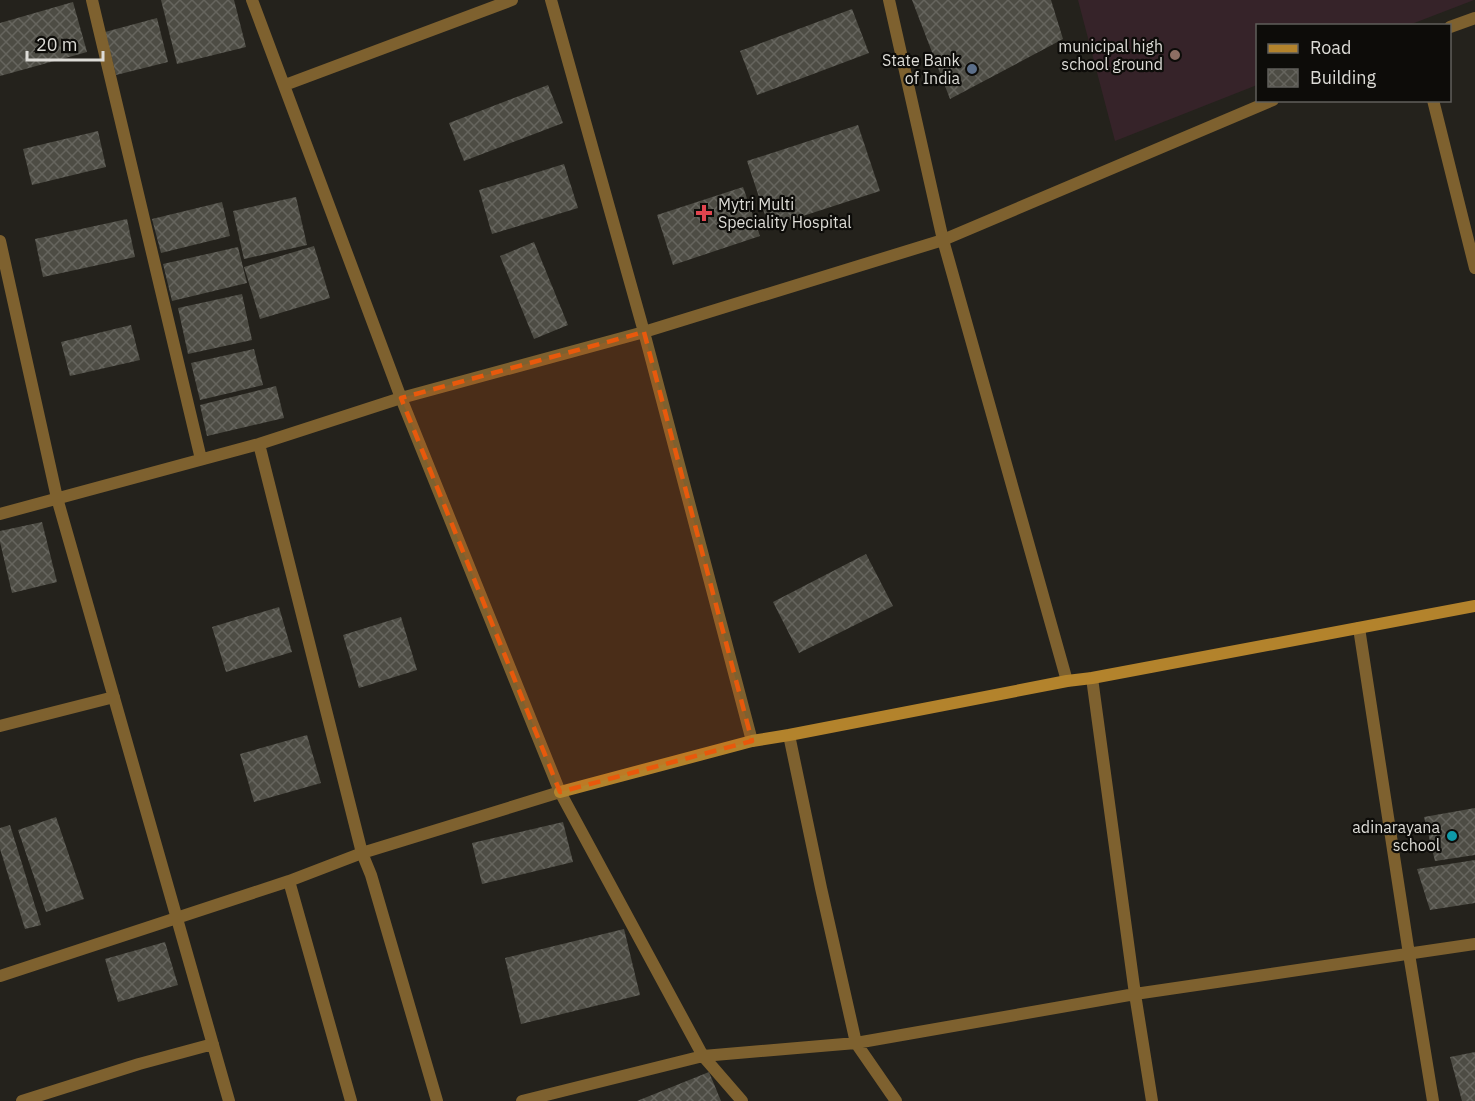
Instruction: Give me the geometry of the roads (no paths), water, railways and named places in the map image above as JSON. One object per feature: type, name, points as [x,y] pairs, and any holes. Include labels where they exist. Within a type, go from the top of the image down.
[{"type":"street","points":[[92,0],[201,459]]},
{"type":"street","points":[[252,0],[401,398],[560,792],[703,1056],[742,1101]]},
{"type":"street","points":[[285,86],[512,0]]},
{"type":"street","points":[[551,0],[644,332],[752,741]]},
{"type":"street","points":[[889,0],[943,240],[1067,681]]},
{"type":"street","points":[[1451,26],[1475,18]]},
{"type":"street","points":[[0,514],[259,444],[401,398],[644,332],[943,240],[1268,102]]},
{"type":"street","points":[[1434,102],[1475,268]]},
{"type":"street","points":[[0,241],[57,498],[229,1101]]},
{"type":"street","points":[[259,444],[362,852],[371,875],[437,1101]]},
{"type":"street","points":[[0,976],[289,881],[362,852],[560,792],[752,741],[1475,606]]},
{"type":"street","points":[[1359,628],[1433,1101]]},
{"type":"street","points":[[1092,678],[1135,994],[1152,1101]]},
{"type":"street","points":[[0,726],[114,698]]},
{"type":"street","points":[[789,735],[820,888],[856,1043],[896,1101]]},
{"type":"street","points":[[289,881],[351,1101]]},
{"type":"street","points":[[522,1101],[564,1096],[703,1056],[856,1043],[1135,994],[1475,944]]},
{"type":"street","points":[[22,1101],[139,1064],[213,1044]]},
{"type":"place","name":"municipal high school ground","points":[[1175,55]]},
{"type":"place","name":"State Bank of India","points":[[972,69]]},
{"type":"place","name":"Mytri Multi Speciality Hospital","points":[[704,213]]},
{"type":"place","name":"adinarayana school","points":[[1452,836]]}]
